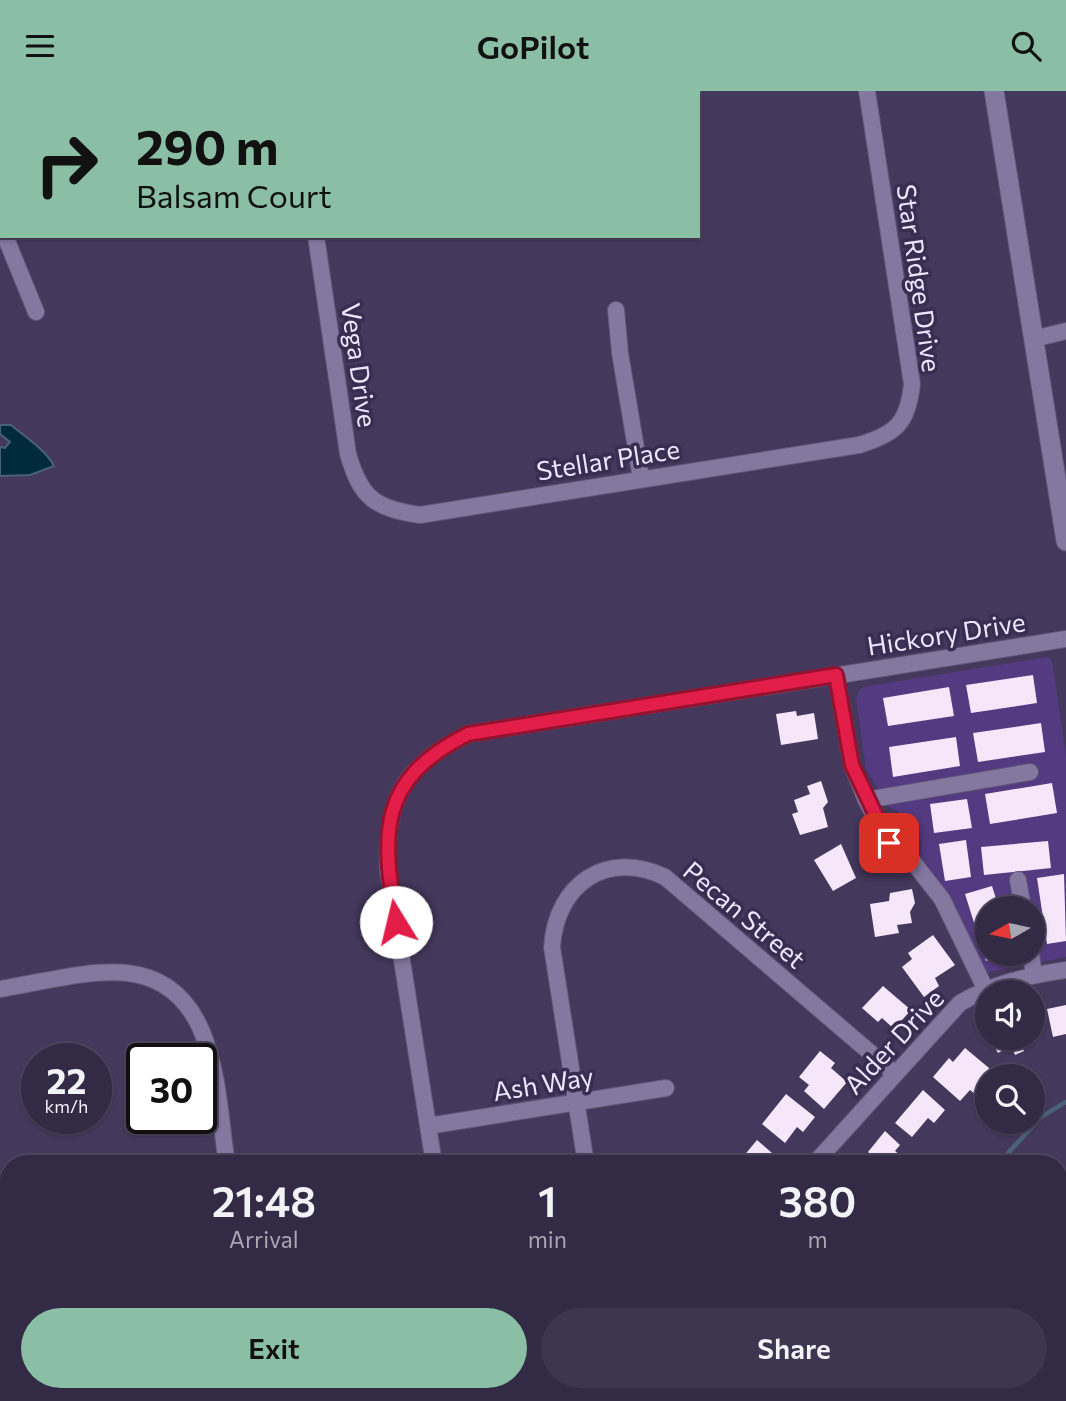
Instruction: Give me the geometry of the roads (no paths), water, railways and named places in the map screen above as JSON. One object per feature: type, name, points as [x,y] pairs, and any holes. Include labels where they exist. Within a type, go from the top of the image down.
[{"type":"street","name":"Star Ridge Drive","points":[[859,445],[881,439],[899,425],[909,408],[912,384],[867,91]]},
{"type":"street","points":[[994,91],[1065,531]]},
{"type":"street","points":[[6,238],[36,312]]},
{"type":"street","name":"Vega Drive","points":[[316,238],[348,454],[356,482],[369,496]]},
{"type":"street","points":[[616,310],[620,353],[641,478]]},
{"type":"street","points":[[1033,339],[1066,331]]},
{"type":"street","name":"Stellar Place","points":[[369,496],[388,510],[420,515],[859,445]]},
{"type":"street","name":"Hickory Drive","points":[[433,1155],[388,871],[387,839],[391,809],[416,769],[438,750],[468,734],[1066,639]]},
{"type":"street","points":[[836,675],[852,765],[866,800],[889,843],[913,862],[942,899],[981,980]]},
{"type":"street","points":[[866,800],[1030,772]]},
{"type":"street","name":"Pecan Street","points":[[585,1155],[552,947],[553,922],[562,903],[586,879],[627,865],[648,869],[666,877],[894,1073]]},
{"type":"street","points":[[1018,880],[1021,896]]},
{"type":"street","points":[[1033,966],[1034,975]]},
{"type":"street","name":"Alder Drive","points":[[1015,980],[1066,970]]},
{"type":"street","points":[[0,989],[100,974],[127,973],[154,980],[184,1002],[194,1011],[208,1042],[226,1155]]},
{"type":"street","name":"Alder Drive","points":[[822,1155],[960,1003],[975,994]]},
{"type":"street","name":"Ash Way","points":[[428,1126],[666,1088]]},
{"type":"water","points":[[0,425],[11,425],[41,449],[54,466],[30,475],[0,476],[0,447],[5,448],[10,442],[0,434]]},
{"type":"waterway","points":[[1006,1155],[1041,1117],[1066,1102]]}]
